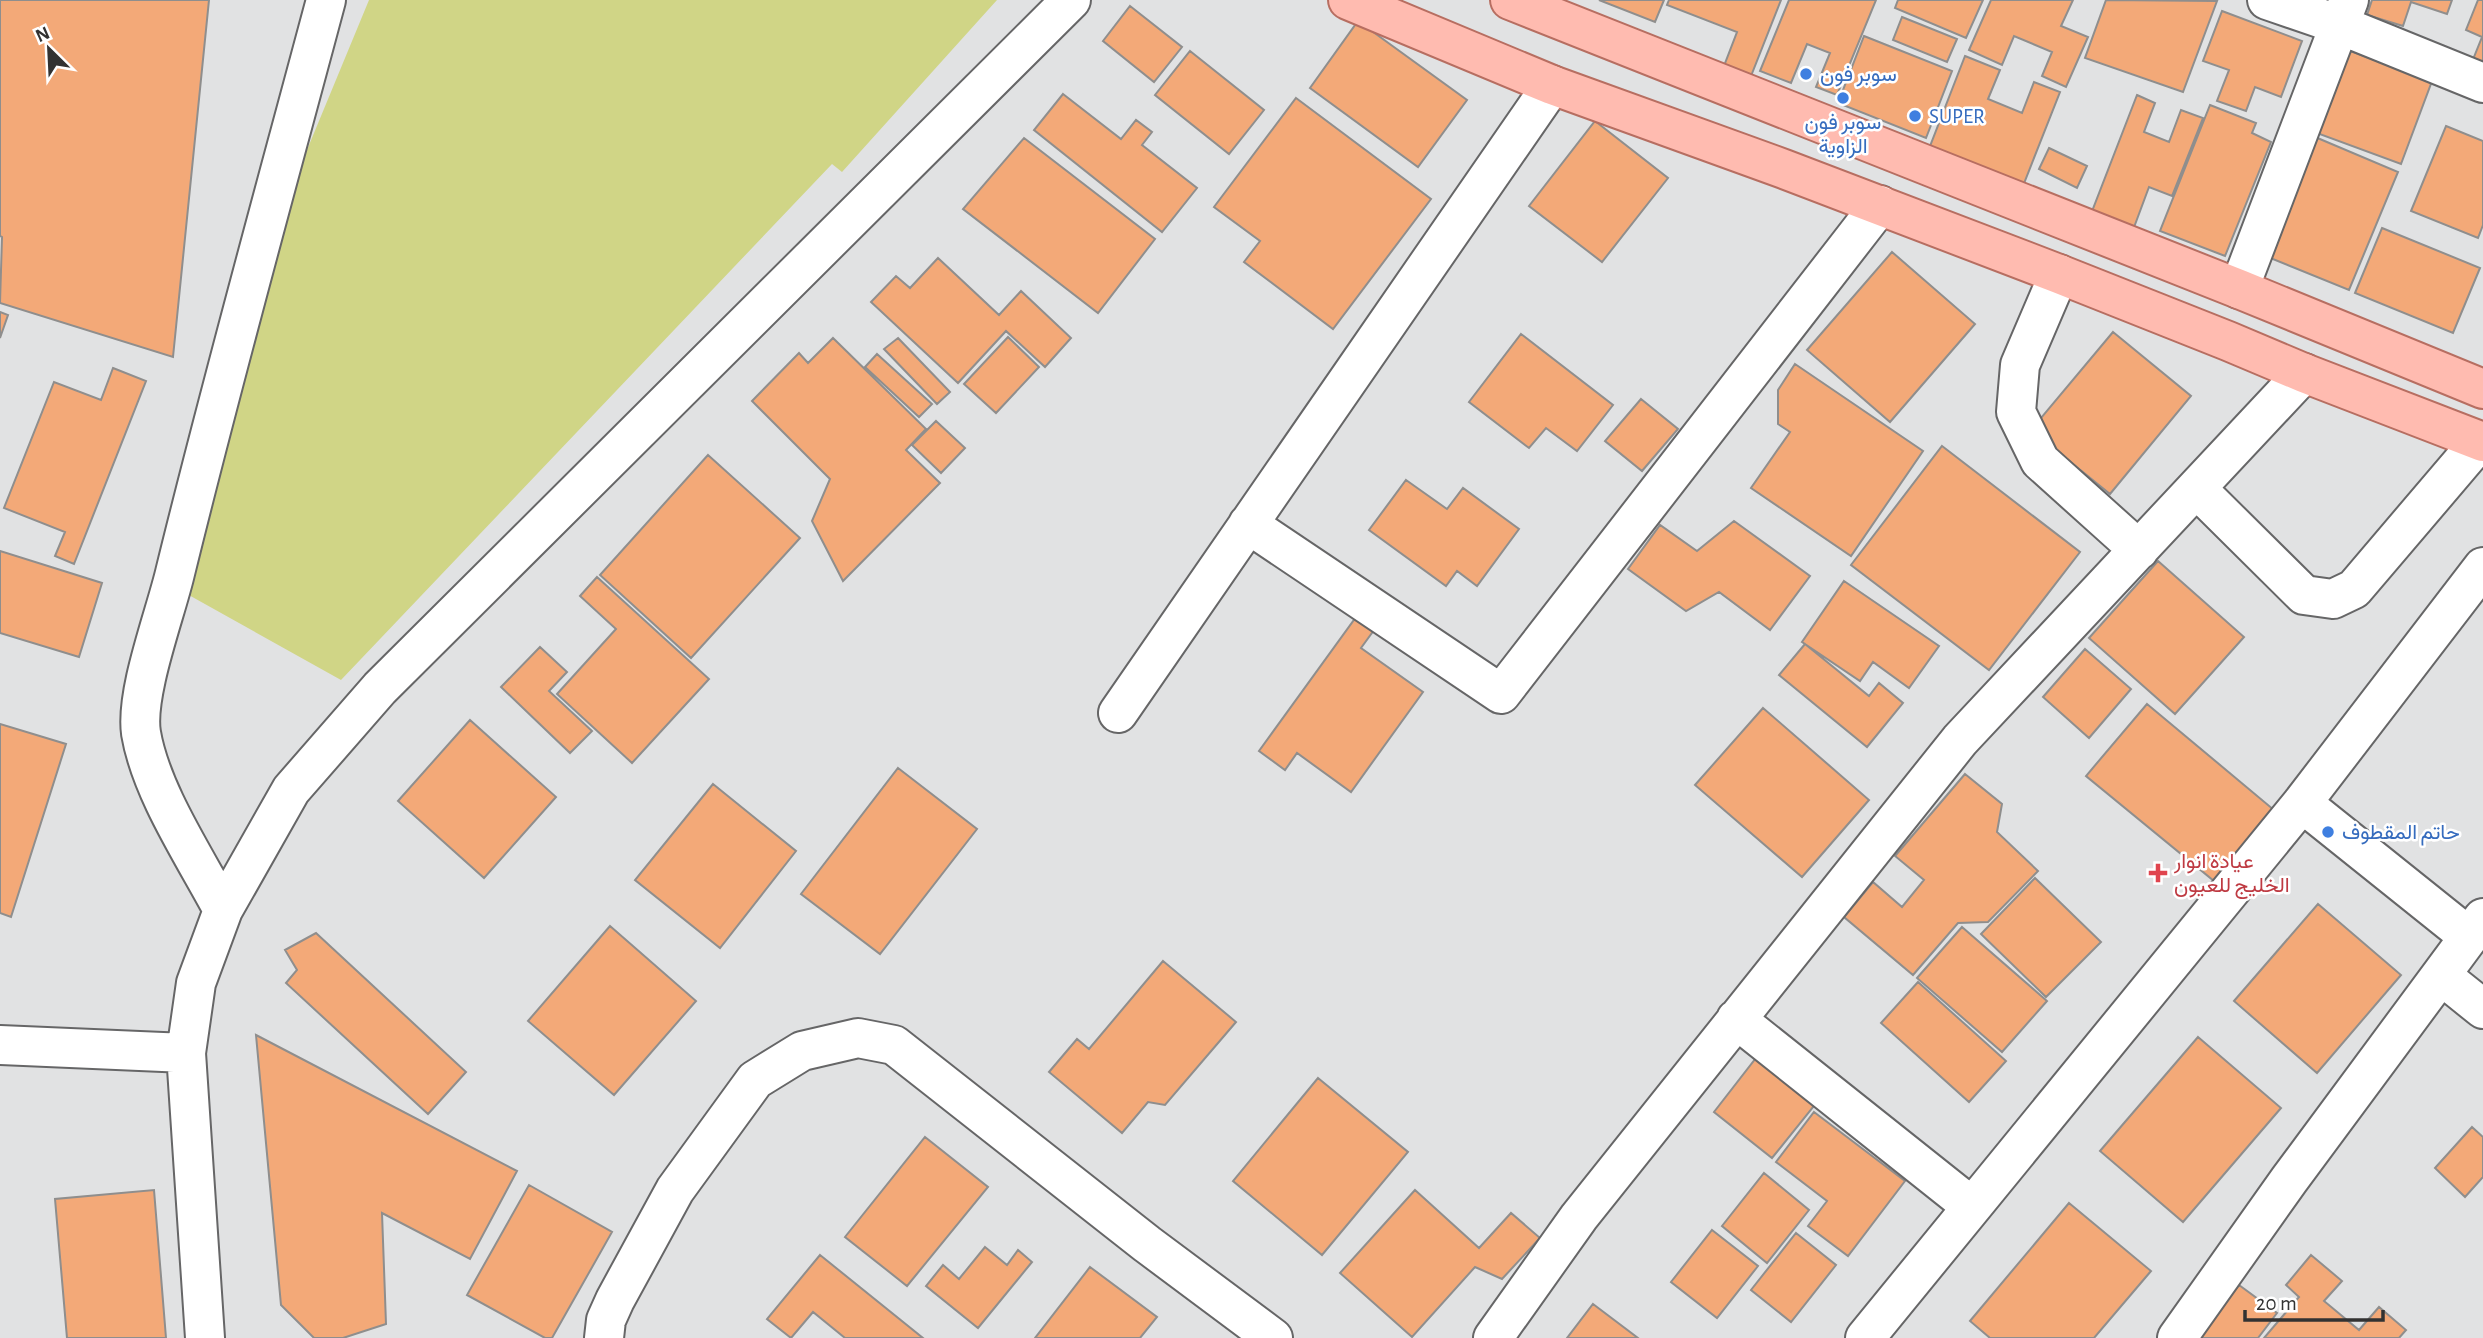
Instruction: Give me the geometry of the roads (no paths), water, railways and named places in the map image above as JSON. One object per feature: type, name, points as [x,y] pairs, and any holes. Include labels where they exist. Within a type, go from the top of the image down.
[{"type":"main road","points":[[1348,0],[1552,85],[1880,205],[2481,441]]},
{"type":"main road","points":[[1510,0],[2239,289],[2483,389]]},
{"type":"street","points":[[223,909],[157,786],[141,732],[143,695],[215,411],[326,0]]},
{"type":"street","points":[[205,1338],[186,1053],[196,983],[223,909],[291,790],[380,688],[1070,0]]},
{"type":"street","points":[[2266,0],[2344,13],[2483,83]]},
{"type":"street","points":[[2239,289],[2344,13]]},
{"type":"street","points":[[1118,713],[1552,85]]},
{"type":"street","points":[[1248,524],[1501,694],[1880,205]]},
{"type":"street","points":[[2059,274],[2020,365],[2016,412],[2040,461],[2139,550]]},
{"type":"street","points":[[1493,1338],[1579,1217],[1960,740],[2304,373]]},
{"type":"street","points":[[2197,489],[2304,595],[2333,599],[2354,589],[2481,441]]},
{"type":"street","points":[[1865,1338],[2302,803],[2483,567]]},
{"type":"street","points":[[2177,1338],[2289,1180],[2476,927],[2302,803]]},
{"type":"street","points":[[2441,976],[2483,1009]]},
{"type":"street","points":[[1736,1019],[1971,1206]]},
{"type":"street","points":[[604,1338],[606,1321],[615,1300],[675,1190],[755,1080],[802,1051],[858,1038],[894,1045],[1147,1244],[1273,1338]]},
{"type":"street","points":[[0,1045],[186,1053]]},
{"type":"place","name":"سوبر فون","points":[[1806,74]]},
{"type":"place","name":"سوبر فون الزاوية","points":[[1843,98]]},
{"type":"place","name":"SUPER","points":[[1915,116]]},
{"type":"place","name":"حاتم المقطوف","points":[[2328,832]]},
{"type":"place","name":"عيادة انوار الخليج للعيون","points":[[2158,873]]}]
